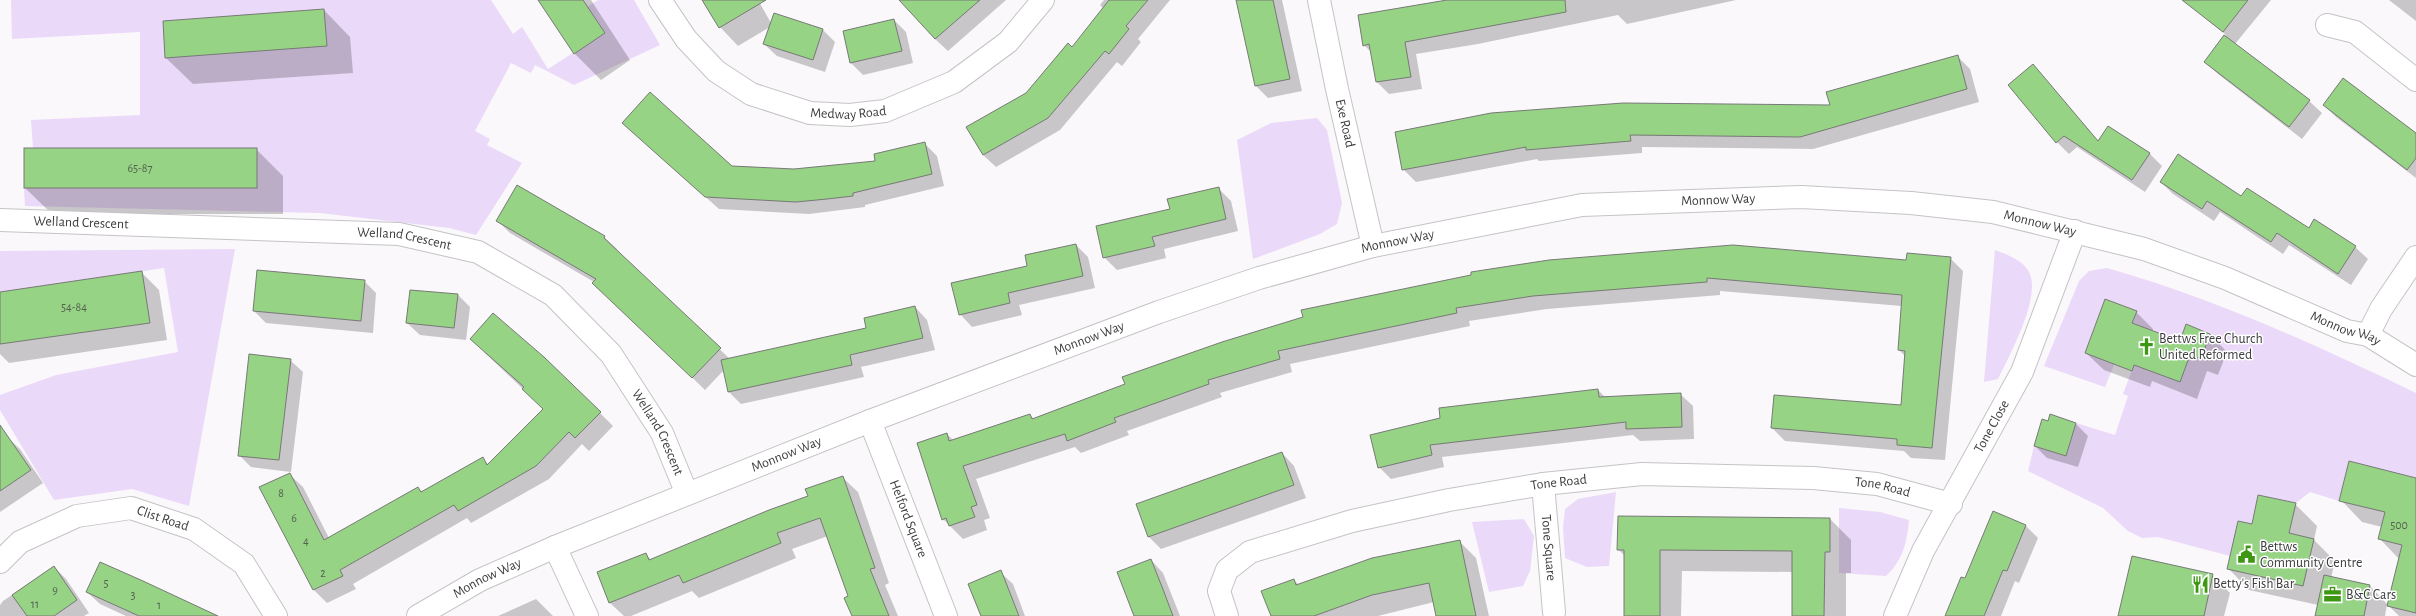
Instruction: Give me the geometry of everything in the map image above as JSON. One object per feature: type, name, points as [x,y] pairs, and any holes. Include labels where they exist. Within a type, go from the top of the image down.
[{"type":"street","name":"Medway Road","points":[[660,0],[686,39],[716,71],[751,94],[810,113],[850,115],[885,111],[954,82],[1008,42],[1043,0]]},
{"type":"street","name":"Exe Road","points":[[1319,0],[1337,89],[1373,246]]},
{"type":"street","points":[[2327,25],[2355,32],[2416,80]]},
{"type":"street","name":"Monnow Way","points":[[418,616],[480,580],[555,547],[870,421],[1159,312],[1259,278],[1373,246],[1582,206],[1801,197],[1911,203],[1993,212],[2144,249],[2225,278],[2347,331],[2368,335],[2416,365]]},
{"type":"street","name":"Welland Crescent","points":[[0,220],[399,234],[478,252],[553,295],[611,354],[662,433],[687,494]]},
{"type":"street","name":"Tone Close","points":[[1895,616],[1924,551],[2022,372],[2075,231]]},
{"type":"street","points":[[2368,335],[2381,309],[2416,257]]},
{"type":"street","name":"Helford Square","points":[[870,421],[946,616]]},
{"type":"street","name":"Tone Road","points":[[1227,616],[1219,590],[1227,570],[1250,552],[1352,521],[1450,500],[1544,484],[1642,474],[1814,478],[1877,484],[1951,504]]},
{"type":"street","name":"Tone Square","points":[[1544,484],[1554,612]]},
{"type":"street","name":"Clist Road","points":[[0,562],[20,542],[77,516],[131,508],[194,529],[244,564],[276,616]]},
{"type":"street","points":[[555,547],[587,616]]},
{"type":"shaded area","points":[[11,0],[491,0],[513,34],[522,27],[548,69],[604,33],[587,7],[598,0],[634,0],[660,45],[574,85],[535,65],[531,73],[511,63],[475,131],[490,139],[487,145],[522,163],[476,235],[449,228],[320,213],[25,206],[24,188],[257,188],[33,148],[31,120],[140,115],[140,32],[12,39]]},
{"type":"shaded area","points":[[1317,118],[1327,130],[1342,203],[1337,224],[1320,234],[1253,259],[1237,140],[1271,123]]},
{"type":"shaded area","points":[[235,249],[189,506],[132,489],[54,500],[0,410],[0,395],[56,375],[178,352],[164,268],[0,292],[0,251]]},
{"type":"shaded area","points":[[1995,250],[2015,259],[2027,269],[2030,274],[2032,285],[2031,298],[2016,342],[1998,379],[1984,382]]},
{"type":"shaded area","points":[[2107,268],[2147,280],[2226,308],[2340,357],[2416,393],[2416,478],[2349,462],[2339,501],[2310,492],[2296,503],[2258,495],[2252,524],[2238,522],[2230,556],[2158,537],[2142,538],[2128,531],[2103,508],[2028,471],[2034,446],[2066,456],[2076,423],[2115,435],[2128,396],[2123,394],[2134,365],[2190,355],[2201,358],[2210,333],[2186,324],[2180,341],[2132,323],[2136,311],[2105,387],[2044,366],[2079,281],[2089,271]]},
{"type":"shaded area","points":[[1616,492],[1609,566],[1587,567],[1565,558],[1563,527],[1565,509],[1578,499]]},
{"type":"shaded area","points":[[1839,508],[1880,512],[1909,520],[1903,550],[1896,564],[1886,576],[1839,573]]},
{"type":"shaded area","points":[[1524,519],[1534,536],[1530,571],[1523,586],[1489,592],[1472,522]]},
{"type":"building","points":[[538,0],[583,0],[605,33],[574,54]]},
{"type":"building","points":[[702,0],[766,0],[719,28]]},
{"type":"building","points":[[899,0],[980,0],[935,39]]},
{"type":"building","points":[[1109,0],[1148,0],[1126,26],[1129,29],[1109,54],[1105,51],[1048,118],[983,155],[966,127],[1026,93],[1068,43],[1072,47]]},
{"type":"building","points":[[1236,0],[1273,0],[1290,79],[1255,86]]},
{"type":"building","points":[[1447,0],[1565,0],[1566,12],[1405,42],[1411,77],[1376,82],[1369,44],[1363,46],[1358,15]]},
{"type":"building","points":[[2182,0],[2248,0],[2223,32]]},
{"type":"building","points":[[324,9],[327,46],[165,58],[163,21]]},
{"type":"building","points":[[774,13],[823,29],[813,60],[763,44]]},
{"type":"building","points":[[894,19],[902,51],[850,63],[843,31]]},
{"type":"building","points":[[2224,35],[2310,100],[2289,127],[2204,62]]},
{"type":"building","points":[[1958,55],[1967,89],[1800,137],[1630,135],[1631,141],[1526,150],[1526,147],[1402,170],[1395,132],[1491,113],[1623,103],[1830,105],[1826,92]]},
{"type":"building","points":[[2033,64],[2098,141],[2108,126],[2150,153],[2132,180],[2064,136],[2056,143],[2008,85]]},
{"type":"building","points":[[2343,78],[2416,133],[2416,158],[2407,170],[2323,105]]},
{"type":"building","points":[[650,92],[732,166],[794,169],[875,161],[874,154],[925,142],[932,174],[853,193],[853,196],[827,199],[796,202],[705,197],[622,123]]},
{"type":"building","points":[[24,148],[257,148],[257,188],[24,188]]},
{"type":"building","points":[[2178,154],[2241,196],[2247,188],[2309,228],[2314,219],[2356,246],[2338,274],[2277,233],[2271,242],[2207,201],[2202,209],[2160,182]]},
{"type":"building","points":[[517,185],[605,236],[604,238],[721,348],[692,378],[592,283],[596,279],[496,221]]},
{"type":"building","points":[[1219,187],[1226,219],[1152,237],[1155,246],[1103,258],[1096,226],[1170,209],[1167,199]]},
{"type":"building","points":[[1076,244],[1083,276],[1008,293],[1010,303],[959,315],[951,283],[1027,266],[1025,255]]},
{"type":"building","points":[[1733,245],[1906,260],[1907,253],[1951,257],[1932,448],[1897,445],[1897,439],[1771,428],[1774,395],[1901,405],[1905,351],[1898,350],[1902,295],[1707,278],[1707,282],[1533,296],[1456,308],[1457,313],[1278,351],[1280,359],[1208,380],[1209,384],[1114,418],[1116,422],[1067,441],[1065,434],[963,466],[977,505],[971,507],[975,517],[949,526],[946,518],[942,520],[917,443],[947,433],[949,441],[1030,414],[1032,419],[1125,384],[1122,377],[1222,342],[1303,317],[1301,310],[1471,275],[1471,272],[1549,260]]},
{"type":"building","points":[[257,270],[365,280],[361,321],[253,311]]},
{"type":"building","points":[[142,271],[150,323],[0,344],[0,292]]},
{"type":"building","points":[[410,290],[458,294],[454,328],[406,323]]},
{"type":"building","name":"Bettws Free Church United Reformed","points":[[2105,299],[2137,311],[2132,323],[2180,341],[2186,324],[2210,334],[2201,359],[2190,355],[2180,382],[2134,365],[2132,371],[2085,353]]},
{"type":"building","points":[[915,306],[923,338],[850,355],[852,365],[728,392],[721,360],[866,328],[864,318]]},
{"type":"building","points":[[493,313],[544,357],[601,412],[575,438],[569,432],[536,466],[458,511],[454,505],[340,570],[343,576],[313,590],[259,487],[290,473],[324,540],[418,487],[421,492],[483,457],[487,465],[543,409],[522,389],[524,387],[470,339]]},
{"type":"building","points":[[249,354],[291,359],[279,460],[238,456]]},
{"type":"building","points":[[1598,389],[1599,397],[1681,393],[1682,427],[1626,429],[1626,422],[1430,445],[1432,455],[1378,468],[1370,435],[1440,418],[1439,408]]},
{"type":"building","points":[[2050,414],[2076,423],[2066,456],[2034,446],[2042,419],[2048,421]]},
{"type":"building","points":[[0,425],[31,470],[0,491]]},
{"type":"building","points":[[1282,452],[1294,485],[1148,537],[1136,504]]},
{"type":"building","points":[[2349,461],[2416,478],[2416,613],[2387,606],[2402,545],[2378,539],[2385,512],[2339,501]]},
{"type":"building","points":[[843,476],[875,568],[870,569],[889,616],[852,616],[844,598],[848,596],[820,518],[777,533],[781,543],[683,583],[679,575],[609,603],[597,572],[646,553],[649,560],[769,510],[808,496],[805,489]]},
{"type":"building","points":[[2258,495],[2296,503],[2289,533],[2314,539],[2303,586],[2227,569],[2238,521],[2252,524]]},
{"type":"building","points":[[1993,511],[2026,525],[2007,571],[2003,570],[1984,616],[1945,616],[1961,577],[1965,578]]},
{"type":"building","points":[[1618,516],[1830,518],[1830,552],[1825,552],[1824,616],[1792,616],[1792,551],[1660,550],[1660,616],[1624,616],[1624,550],[1617,550]]},
{"type":"building","points":[[1460,540],[1476,616],[1436,616],[1429,583],[1372,595],[1314,616],[1271,616],[1261,591],[1294,579],[1296,585],[1372,558]]},
{"type":"building","points":[[2132,556],[2213,574],[2204,616],[2118,616]]},
{"type":"building","points":[[1151,559],[1173,616],[1134,616],[1117,572]]},
{"type":"building","points":[[100,562],[218,616],[139,616],[86,592]]},
{"type":"building","points":[[54,566],[77,600],[54,616],[27,616],[12,595]]},
{"type":"building","points":[[1001,570],[1019,616],[981,616],[968,584]]},
{"type":"building","points":[[2324,575],[2370,585],[2364,616],[2315,616]]},
{"type":"place","name":"Bettws Free Church United Reformed","points":[[2146,347]]},
{"type":"place","name":"Bettws Community Centre","points":[[2247,555]]},
{"type":"place","name":"Betty's Fish Bar","points":[[2200,584]]},
{"type":"place","name":"B&C Cars","points":[[2333,595]]}]
